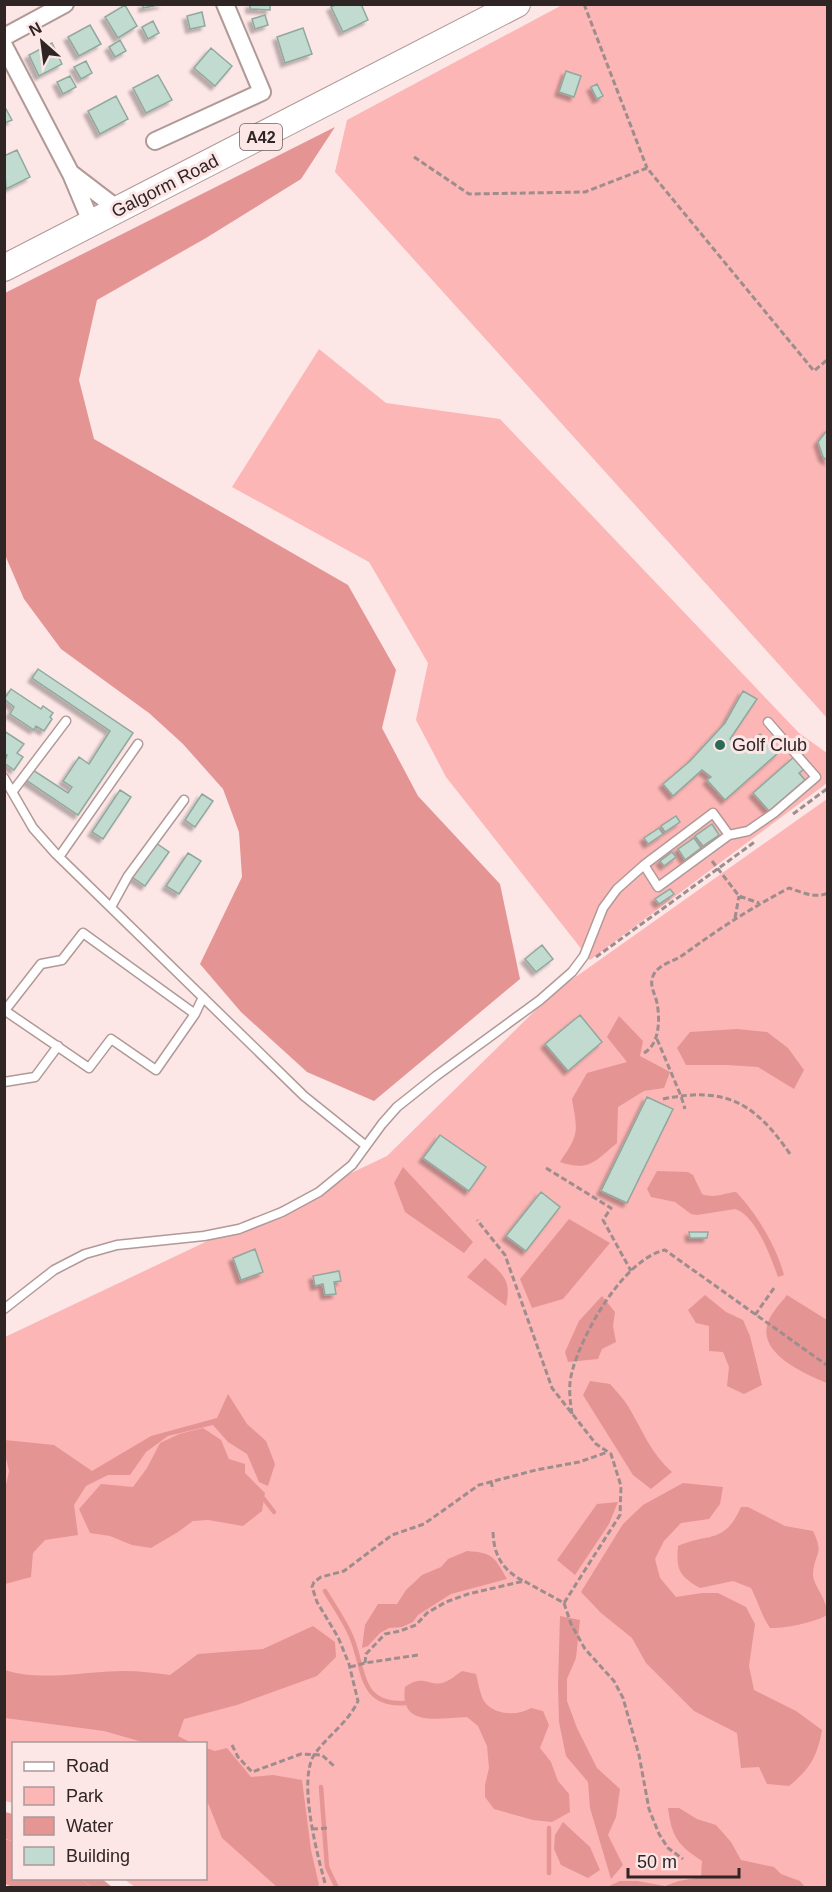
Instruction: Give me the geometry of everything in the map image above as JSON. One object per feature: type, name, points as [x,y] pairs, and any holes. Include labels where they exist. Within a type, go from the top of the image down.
[{"type":"main road","name":"Galgorm Road","points":[[4,268],[82,222],[119,210],[517,4]]},
{"type":"street","points":[[4,37],[64,4]]},
{"type":"street","points":[[155,141],[262,92],[225,4]]},
{"type":"street","points":[[4,46],[71,174],[82,222]]},
{"type":"street","points":[[71,174],[119,210]]},
{"type":"lane","points":[[13,790],[66,721]]},
{"type":"lane","points":[[644,865],[658,887],[729,835],[748,831],[774,813],[816,777],[768,722]]},
{"type":"lane","points":[[59,857],[138,744]]},
{"type":"lane","points":[[4,778],[33,828],[59,857],[304,1096],[365,1145]]},
{"type":"lane","points":[[111,907],[129,876],[184,800]]},
{"type":"lane","points":[[4,1309],[54,1270],[85,1254],[117,1245],[204,1236],[239,1229],[282,1212],[319,1192],[352,1166],[365,1145],[397,1107],[540,1000],[572,972],[584,956],[603,908],[617,889],[644,865],[713,813],[729,835]]},
{"type":"lane","points":[[195,1014],[83,933],[62,960],[41,964],[5,1010],[90,1068],[111,1039],[156,1070],[195,1014],[203,997]]},
{"type":"lane","points":[[4,1082],[35,1077],[58,1046]]},
{"type":"path","points":[[584,4],[647,168],[814,371],[828,359]]},
{"type":"path","points":[[414,157],[469,194],[585,192],[647,168]]},
{"type":"path","points":[[791,815],[828,789]]},
{"type":"path","points":[[572,972],[579,970],[763,836]]},
{"type":"path","points":[[706,852],[739,896],[760,904]]},
{"type":"path","points":[[685,1109],[657,1039],[658,1010],[651,984],[653,974],[735,918],[789,888],[811,896],[828,893]]},
{"type":"path","points":[[735,918],[739,896]]},
{"type":"path","points":[[645,1053],[650,1050],[657,1039]]},
{"type":"path","points":[[663,1099],[712,1095],[733,1100],[752,1110],[778,1137],[790,1154]]},
{"type":"path","points":[[546,1168],[611,1208],[603,1220],[631,1271]]},
{"type":"path","points":[[477,1220],[506,1255],[552,1388],[596,1444],[610,1454],[621,1486],[620,1515],[564,1603]]},
{"type":"path","points":[[572,1416],[569,1392],[572,1372],[588,1332],[607,1297],[631,1271],[653,1253],[665,1250],[828,1366]]},
{"type":"path","points":[[755,1315],[774,1288]]},
{"type":"path","points":[[324,1883],[308,1795],[309,1774],[315,1754],[344,1723],[358,1701],[350,1667],[338,1637],[317,1602],[312,1587],[314,1582],[321,1577],[344,1570],[392,1535],[424,1524],[479,1485],[491,1480],[579,1462],[608,1452]]},
{"type":"path","points":[[491,1480],[493,1490]]},
{"type":"path","points":[[493,1532],[497,1557],[511,1573],[564,1603],[585,1648],[614,1681],[623,1698],[639,1755],[650,1809],[659,1834],[668,1848],[683,1859]]},
{"type":"path","points":[[364,1663],[366,1654],[385,1634],[416,1624],[427,1613],[446,1602],[468,1594],[524,1581]]},
{"type":"path","points":[[350,1667],[418,1655]]},
{"type":"path","points":[[232,1745],[238,1757],[252,1772],[301,1754],[322,1755],[335,1767]]},
{"type":"path","points":[[313,1829],[329,1828]]},
{"type":"green space","points":[[562,5],[827,5],[827,718],[335,172],[347,120]]},
{"type":"green space","points":[[319,349],[386,403],[500,419],[799,733],[827,753],[827,783],[590,960],[446,777],[416,720],[428,663],[369,562],[232,487]]},
{"type":"green space","points":[[827,799],[827,1887],[135,1887],[125,1880],[207,1880],[207,1742],[12,1742],[12,1803],[5,1801],[5,1337],[387,1156],[553,993]]},
{"type":"shaded area","points":[[335,127],[301,179],[206,238],[97,300],[79,380],[94,439],[348,585],[396,670],[382,728],[418,796],[500,884],[520,979],[374,1101],[307,1072],[241,1012],[200,964],[242,877],[239,832],[223,789],[183,744],[149,713],[61,649],[24,599],[5,555],[5,293]]},
{"type":"shaded area","points":[[619,1016],[643,1041],[640,1056],[670,1072],[664,1088],[644,1091],[618,1107],[617,1143],[597,1160],[578,1166],[560,1162],[574,1139],[576,1126],[572,1099],[587,1073],[627,1062],[607,1037]]},
{"type":"shaded area","points":[[737,1029],[767,1032],[788,1048],[804,1070],[794,1089],[758,1067],[686,1065],[677,1048],[690,1032]]},
{"type":"shaded area","points":[[403,1167],[473,1242],[464,1253],[405,1212],[394,1183]]},
{"type":"shaded area","points":[[569,1219],[610,1243],[563,1299],[532,1308],[520,1279]]},
{"type":"shaded area","points":[[485,1258],[507,1283],[506,1306],[467,1277]]},
{"type":"shaded area","points":[[705,1295],[726,1312],[743,1320],[750,1336],[762,1385],[744,1394],[727,1386],[729,1367],[723,1352],[709,1351],[709,1326],[696,1323],[688,1310]]},
{"type":"shaded area","points":[[787,1295],[827,1320],[827,1383],[797,1369],[778,1355],[771,1346],[767,1336],[768,1322]]},
{"type":"shaded area","points":[[602,1296],[615,1312],[613,1326],[616,1342],[602,1349],[598,1359],[568,1362],[565,1352],[579,1321]]},
{"type":"shaded area","points":[[590,1381],[610,1384],[622,1397],[652,1449],[672,1472],[651,1489],[633,1475],[583,1395]]},
{"type":"shaded area","points":[[228,1394],[247,1424],[266,1441],[275,1464],[268,1486],[259,1482],[247,1454],[228,1442],[213,1425],[168,1436],[146,1452],[130,1475],[108,1475],[86,1486],[74,1505],[78,1535],[45,1540],[33,1553],[31,1577],[5,1584],[4,1494],[9,1471],[5,1440],[54,1445],[92,1471],[151,1436],[217,1418]]},
{"type":"shaded area","points":[[683,1483],[723,1487],[720,1504],[709,1519],[681,1523],[664,1541],[655,1559],[660,1578],[676,1597],[718,1593],[746,1607],[755,1624],[749,1666],[754,1690],[796,1711],[822,1730],[812,1762],[789,1786],[767,1784],[759,1767],[741,1768],[737,1733],[694,1711],[646,1663],[632,1638],[601,1613],[581,1592],[623,1524],[643,1505]]},
{"type":"shaded area","points":[[618,1502],[609,1524],[575,1575],[557,1560],[597,1504]]},
{"type":"shaded area","points":[[467,1551],[492,1557],[507,1579],[451,1594],[418,1615],[413,1622],[402,1627],[389,1628],[380,1633],[368,1646],[362,1648],[365,1625],[378,1604],[397,1604],[406,1590],[422,1575],[441,1567],[448,1559]]},
{"type":"shaded area","points":[[560,1616],[580,1620],[576,1658],[567,1679],[567,1701],[577,1728],[597,1768],[620,1789],[616,1817],[608,1835],[623,1865],[611,1879],[590,1808],[588,1782],[566,1756],[559,1722]]},
{"type":"shaded area","points":[[313,1626],[335,1642],[336,1657],[317,1676],[237,1705],[184,1719],[178,1736],[190,1742],[142,1742],[104,1731],[5,1718],[5,1670],[49,1676],[109,1671],[170,1675],[198,1654],[263,1649]]},
{"type":"shaded area","points":[[207,1748],[215,1751],[227,1748],[251,1777],[273,1775],[302,1780],[311,1850],[319,1885],[315,1887],[277,1887],[222,1838],[207,1800]]},
{"type":"shaded area","points":[[668,1808],[679,1808],[697,1819],[716,1825],[731,1842],[741,1860],[774,1867],[781,1874],[800,1881],[805,1887],[607,1887],[620,1881],[637,1881],[665,1886],[701,1877],[702,1861],[687,1850],[674,1834]]},
{"type":"shaded area","points":[[5,1812],[12,1814],[12,1841],[5,1839]]},
{"type":"shaded area","points":[[563,1822],[590,1847],[600,1870],[588,1878],[561,1865],[554,1849],[555,1835]]},
{"type":"shaded area","points":[[82,1880],[103,1880],[112,1887],[91,1887]]},
{"type":"water","points":[[657,1171],[688,1172],[693,1175],[702,1194],[715,1196],[736,1192],[765,1231],[784,1275],[778,1277],[762,1238],[750,1219],[743,1213],[735,1209],[691,1214],[675,1202],[651,1197],[647,1189]]},
{"type":"water","points":[[203,1428],[221,1440],[229,1459],[245,1464],[245,1473],[265,1493],[262,1511],[243,1526],[208,1520],[193,1521],[151,1548],[132,1545],[110,1536],[90,1533],[79,1509],[101,1484],[133,1487],[147,1468],[160,1443],[179,1434]]},
{"type":"water","points":[[741,1507],[748,1507],[785,1526],[813,1531],[819,1550],[813,1574],[827,1609],[827,1615],[799,1624],[770,1628],[751,1588],[733,1581],[700,1588],[683,1576],[678,1561],[678,1546],[722,1532],[735,1519]]},
{"type":"water","points":[[462,1671],[476,1674],[484,1701],[494,1710],[513,1713],[531,1708],[543,1711],[549,1725],[540,1748],[551,1762],[558,1781],[569,1794],[570,1812],[552,1822],[533,1820],[494,1809],[485,1797],[489,1768],[487,1746],[478,1726],[467,1717],[423,1718],[408,1709],[405,1687],[417,1681],[445,1682]]},
{"type":"water","points":[[4,1839],[12,1841],[12,1880],[82,1880],[91,1887],[15,1888],[5,1884]]},
{"type":"building","points":[[143,4],[163,4],[143,8]]},
{"type":"building","points":[[250,4],[270,4],[270,10],[250,9]]},
{"type":"building","points":[[337,4],[361,4],[368,20],[343,32],[331,7]]},
{"type":"building","points":[[125,5],[137,26],[118,38],[105,17]]},
{"type":"building","points":[[202,12],[205,26],[190,29],[187,16]]},
{"type":"building","points":[[265,15],[268,25],[255,29],[252,19]]},
{"type":"building","points":[[153,21],[159,33],[148,39],[142,27]]},
{"type":"building","points":[[90,25],[101,44],[79,56],[68,37]]},
{"type":"building","points":[[303,28],[312,54],[285,63],[277,37]]},
{"type":"building","points":[[120,40],[126,51],[115,57],[109,47]]},
{"type":"building","points":[[52,43],[62,64],[39,76],[29,55]]},
{"type":"building","points":[[211,48],[232,66],[215,86],[194,68]]},
{"type":"building","points":[[86,61],[92,73],[81,79],[74,67]]},
{"type":"building","points":[[566,71],[581,76],[574,97],[559,92]]},
{"type":"building","points":[[158,75],[172,100],[146,113],[133,88]]},
{"type":"building","points":[[70,76],[76,87],[63,94],[57,82]]},
{"type":"building","points":[[597,84],[603,96],[597,99],[591,87]]},
{"type":"building","points":[[116,96],[128,119],[100,134],[88,111]]},
{"type":"building","points":[[6,109],[12,120],[4,123],[4,110]]},
{"type":"building","points":[[17,150],[30,177],[6,189],[4,156]]},
{"type":"building","points":[[828,429],[828,461],[823,457],[818,442]]},
{"type":"building","points":[[38,669],[133,733],[78,815],[26,780],[33,770],[68,793],[72,787],[63,781],[79,757],[89,764],[110,731],[32,678]]},
{"type":"building","points":[[11,689],[41,709],[43,706],[53,713],[44,731],[36,726],[34,730],[10,714],[14,707],[4,699]]},
{"type":"building","name":"Golf Club","points":[[743,691],[757,699],[730,739],[741,751],[760,734],[779,752],[725,800],[707,780],[711,777],[702,770],[673,796],[663,784],[690,761],[725,723]]},
{"type":"building","points":[[4,731],[24,744],[17,753],[23,757],[14,770],[4,763],[7,755],[4,753]]},
{"type":"building","points":[[794,757],[804,769],[799,773],[805,780],[769,811],[753,793]]},
{"type":"building","points":[[120,790],[131,797],[103,839],[92,832]]},
{"type":"building","points":[[202,794],[213,801],[195,827],[185,820]]},
{"type":"building","points":[[676,816],[680,822],[665,832],[661,826]]},
{"type":"building","points":[[712,824],[719,835],[703,846],[695,836]]},
{"type":"building","points":[[659,828],[663,834],[648,844],[644,838]]},
{"type":"building","points":[[694,838],[701,848],[685,860],[678,849]]},
{"type":"building","points":[[156,843],[169,852],[145,886],[132,877]]},
{"type":"building","points":[[672,852],[676,857],[664,866],[660,861]]},
{"type":"building","points":[[188,853],[201,861],[179,894],[166,886]]},
{"type":"building","points":[[670,889],[674,894],[659,904],[655,899]]},
{"type":"building","points":[[542,945],[553,959],[536,972],[525,959]]},
{"type":"building","points":[[580,1015],[602,1042],[568,1071],[545,1044]]},
{"type":"building","points":[[647,1097],[673,1109],[627,1203],[601,1191]]},
{"type":"building","points":[[440,1135],[486,1167],[469,1191],[423,1158]]},
{"type":"building","points":[[541,1192],[560,1207],[526,1251],[506,1236]]},
{"type":"building","points":[[689,1232],[708,1232],[707,1238],[690,1238]]},
{"type":"building","points":[[255,1249],[263,1272],[241,1280],[233,1258]]},
{"type":"building","points":[[339,1271],[341,1281],[334,1282],[336,1294],[325,1295],[323,1284],[315,1286],[313,1276]]},
{"type":"waterway","points":[[264,1499],[274,1512]]},
{"type":"waterway","points":[[325,1591],[351,1636],[371,1692],[390,1702],[405,1703]]},
{"type":"waterway","points":[[321,1787],[327,1867],[337,1888]]},
{"type":"waterway","points":[[549,1828],[549,1873]]},
{"type":"place","name":"Golf Club","points":[[720,745]]}]
